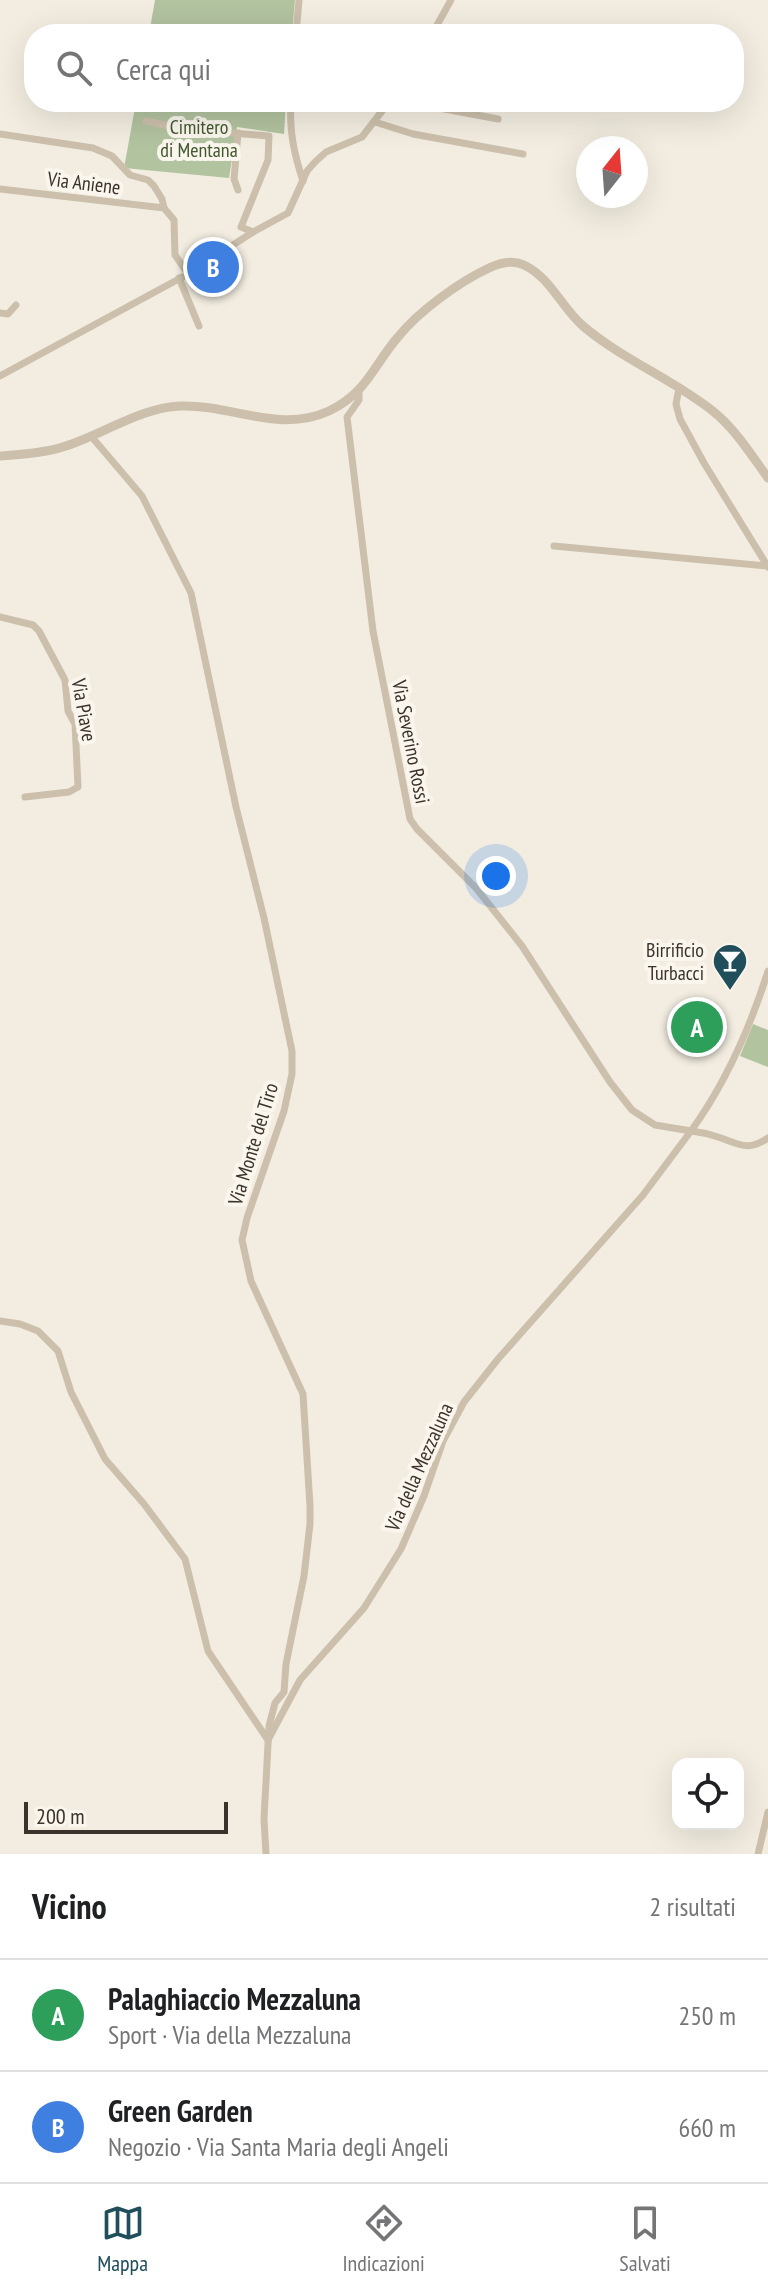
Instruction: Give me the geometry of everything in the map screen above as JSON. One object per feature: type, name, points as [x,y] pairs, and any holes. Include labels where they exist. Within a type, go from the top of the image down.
[{"type":"street","points":[[297,24],[299,0]]},
{"type":"street","points":[[438,24],[451,0]]},
{"type":"street","points":[[291,112],[293,151],[303,181]]},
{"type":"street","points":[[0,376],[188,274],[288,213],[307,171],[326,152],[358,140],[382,112]]},
{"type":"street","points":[[461,112],[498,119]]},
{"type":"street","points":[[146,121],[184,129],[269,136],[268,160],[241,227],[253,232]]},
{"type":"street","points":[[375,122],[413,134],[523,154]]},
{"type":"street","points":[[238,133],[234,179],[238,190]]},
{"type":"street","name":"Via Aniene","points":[[0,134],[93,148],[112,156],[130,175],[148,180],[174,220],[175,255],[188,274]]},
{"type":"street","name":"Via Aniene","points":[[0,189],[164,208]]},
{"type":"street","points":[[0,456],[57,448],[176,406],[269,419],[304,419],[332,410],[359,391],[415,318],[482,271],[510,262],[524,265],[542,278],[572,316],[598,338],[679,388],[721,419],[768,478]]},
{"type":"street","points":[[179,278],[199,326]]},
{"type":"street","points":[[0,313],[8,314],[16,305]]},
{"type":"street","points":[[679,388],[676,404],[680,419],[768,567]]},
{"type":"street","name":"Via Severino Rossi","points":[[359,391],[359,400],[347,417],[364,560],[374,639],[411,821],[481,893],[533,961],[610,1082],[632,1110],[655,1125],[691,1131]]},
{"type":"street","name":"Via Monte del Tiro","points":[[91,436],[142,496],[189,585],[292,1051],[292,1074],[284,1111],[249,1210],[242,1240],[251,1281],[303,1394],[310,1506],[304,1576],[286,1664],[284,1692],[273,1709],[268,1740]]},
{"type":"street","points":[[554,546],[768,567]]},
{"type":"street","name":"Via Piave","points":[[0,617],[33,625],[39,631],[65,680],[68,711],[75,724],[78,787],[69,792],[25,797]]},
{"type":"street","name":"Via della Mezzaluna","points":[[266,1854],[264,1819],[268,1740],[300,1680],[364,1608],[401,1549],[443,1441],[464,1402],[498,1359],[643,1195],[709,1104],[756,1006],[768,971]]},
{"type":"street","points":[[691,1131],[717,1136],[741,1147],[754,1146],[768,1138]]},
{"type":"street","points":[[0,1321],[38,1331],[58,1351],[71,1392],[103,1456],[185,1559],[208,1651],[268,1740]]},
{"type":"street","points":[[758,1854],[768,1812]]},
{"type":"green space","points":[[155,0],[295,0],[293,24],[151,24]]},
{"type":"green space","name":"Cimitero di Mentana","points":[[134,112],[285,112],[284,134],[237,127],[229,178],[124,168]]},
{"type":"green space","points":[[753,1024],[768,1030],[768,1067],[740,1056]]},
{"type":"place","name":"Green Garden","points":[[213,267]]},
{"type":"place","name":"Birrificio Turbacci","points":[[730,992]]},
{"type":"place","name":"Palaghiaccio Mezzaluna","points":[[697,1027]]}]
